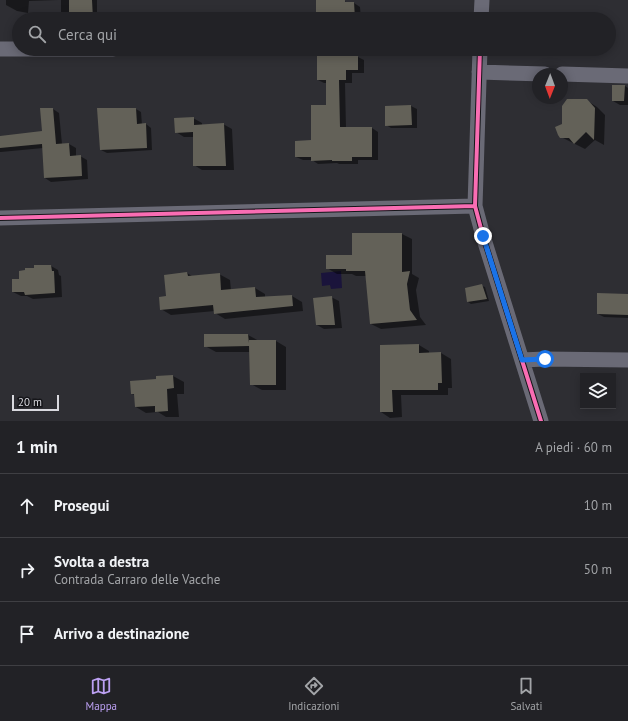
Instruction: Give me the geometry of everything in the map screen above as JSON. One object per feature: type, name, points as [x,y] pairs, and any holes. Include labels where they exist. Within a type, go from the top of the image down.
[{"type":"street","points":[[482,0],[482,12]]},
{"type":"street","points":[[0,50],[12,50]]},
{"type":"street","points":[[480,56],[475,206],[541,421]]},
{"type":"street","points":[[479,72],[532,74]]},
{"type":"street","points":[[568,74],[628,76]]},
{"type":"street","points":[[0,218],[475,206]]},
{"type":"street","points":[[522,360],[628,360]]},
{"type":"shaded area","points":[[341,271],[342,288],[331,289],[330,285],[322,286],[321,273]]},
{"type":"building","points":[[69,0],[92,0],[93,12],[69,12]]},
{"type":"building","points":[[316,0],[345,0],[345,2],[354,2],[355,12],[316,12]]},
{"type":"building","points":[[317,56],[358,56],[358,70],[346,70],[346,80],[339,80],[340,127],[372,127],[372,157],[352,157],[352,161],[311,161],[311,157],[295,157],[295,141],[311,140],[311,105],[326,105],[326,80],[317,80]]},
{"type":"building","points":[[612,85],[625,85],[624,101],[612,101]]},
{"type":"building","points":[[568,99],[587,99],[595,108],[594,140],[586,132],[574,144],[569,138],[560,138],[555,127],[562,124],[562,106],[563,104],[568,104]]},
{"type":"building","points":[[411,105],[412,125],[385,126],[385,106]]},
{"type":"building","points":[[40,108],[53,108],[56,144],[69,143],[70,156],[81,155],[82,176],[44,178],[42,144],[0,148],[0,136],[42,131]]},
{"type":"building","points":[[97,108],[136,108],[137,124],[146,123],[147,148],[100,150]]},
{"type":"building","points":[[194,117],[194,125],[224,123],[226,166],[193,166],[193,132],[175,133],[174,118]]},
{"type":"building","points":[[352,233],[402,233],[402,272],[410,271],[407,284],[410,310],[417,320],[370,324],[365,271],[326,269],[326,255],[352,255]]},
{"type":"building","points":[[34,265],[51,265],[52,271],[54,271],[55,293],[25,295],[24,292],[12,292],[12,279],[19,279],[19,271],[25,270],[25,268],[34,268]]},
{"type":"building","points":[[187,272],[188,276],[220,273],[221,290],[255,287],[256,297],[292,295],[293,306],[214,314],[213,305],[160,310],[159,297],[166,296],[164,275]]},
{"type":"building","points":[[482,284],[487,299],[467,302],[465,288]]},
{"type":"building","points":[[597,293],[628,294],[628,315],[597,314]]},
{"type":"building","points":[[332,296],[335,325],[316,325],[313,298]]},
{"type":"building","points":[[204,334],[248,334],[249,343],[249,340],[276,340],[276,385],[250,385],[249,346],[204,347]]},
{"type":"building","points":[[419,344],[419,353],[441,352],[442,383],[438,383],[438,390],[392,390],[393,412],[380,412],[380,345]]},
{"type":"building","points":[[173,375],[174,388],[167,389],[168,411],[155,412],[155,406],[135,407],[134,394],[131,394],[130,381],[156,379],[156,376]]},
{"type":"cycle path","points":[[480,56],[475,206],[541,421]]},
{"type":"cycle path","points":[[0,218],[475,206]]},
{"type":"route","points":[[483,236],[522,360],[545,359]]}]
